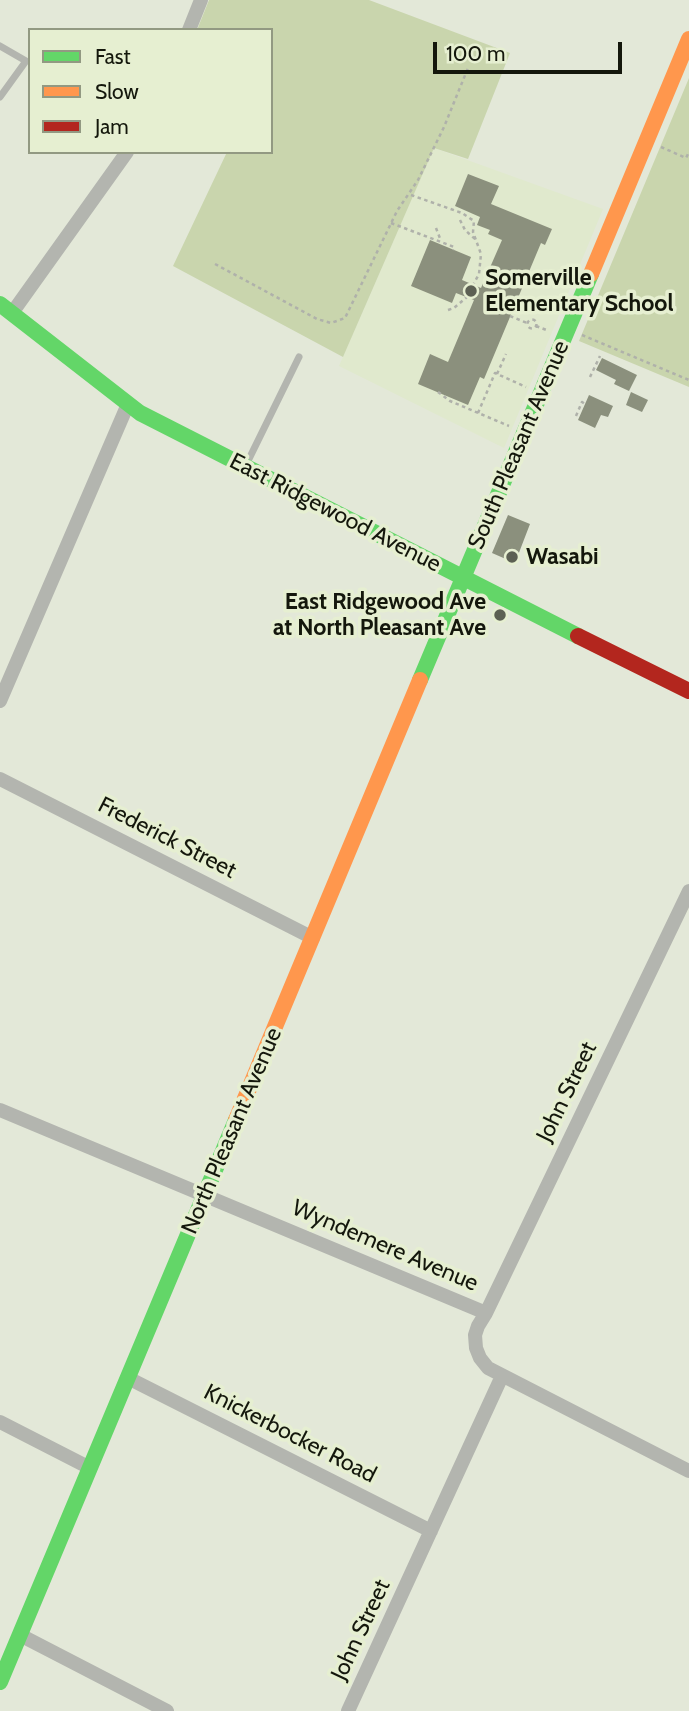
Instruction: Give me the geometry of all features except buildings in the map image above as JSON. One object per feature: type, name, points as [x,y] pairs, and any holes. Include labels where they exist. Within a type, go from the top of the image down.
[{"type":"street","points":[[191,28],[201,0]]},
{"type":"street","name":"South Pleasant Avenue","points":[[463,579],[689,39]]},
{"type":"street","points":[[5,311],[125,154]]},
{"type":"street","name":"East Ridgewood Avenue","points":[[5,311],[139,412],[463,579],[689,691]]},
{"type":"street","points":[[0,701],[128,404]]},
{"type":"street","name":"North Pleasant Avenue","points":[[0,1682],[463,579]]},
{"type":"street","name":"Frederick Street","points":[[0,779],[313,938]]},
{"type":"street","name":"John Street","points":[[486,1313],[689,891]]},
{"type":"street","name":"Wyndemere Avenue","points":[[0,1110],[486,1313],[478,1326],[476,1348],[488,1368],[689,1471]]},
{"type":"street","name":"John Street","points":[[348,1711],[502,1376]]},
{"type":"street","name":"Knickerbocker Road","points":[[128,1378],[430,1531]]},
{"type":"street","points":[[0,1422],[90,1468]]},
{"type":"street","points":[[20,1635],[167,1711]]},
{"type":"lane","points":[[0,46],[26,61],[0,97]]},
{"type":"lane","points":[[245,467],[299,357]]},
{"type":"path","points":[[215,264],[317,319],[335,323],[345,318],[391,223],[410,194],[444,127],[468,68]]},
{"type":"path","points":[[658,145],[686,158],[688,154]]},
{"type":"path","points":[[410,194],[443,205],[474,221],[472,232],[481,254],[473,285]]},
{"type":"path","points":[[460,220],[465,230],[475,239]]},
{"type":"path","points":[[391,223],[441,241],[454,247],[453,250]]},
{"type":"path","points":[[436,228],[441,241]]},
{"type":"path","points":[[448,310],[454,309],[467,297]]},
{"type":"path","points":[[510,316],[527,323],[530,328],[536,326],[551,332]]},
{"type":"path","points":[[579,334],[689,380]]},
{"type":"path","points":[[478,413],[506,354]]},
{"type":"path","points":[[590,377],[600,356]]},
{"type":"path","points":[[497,374],[528,388]]},
{"type":"path","points":[[438,392],[446,399],[512,427]]},
{"type":"path","points":[[576,416],[582,402],[585,404]]},
{"type":"shaded area","points":[[209,0],[369,0],[510,53],[468,159],[434,148],[343,357],[173,266],[226,154],[273,154],[273,28],[198,28]]},
{"type":"shaded area","points":[[689,78],[689,387],[579,341]]},
{"type":"shaded area","name":"Somerville Elementary School","points":[[434,148],[603,209],[504,448],[339,366]]},
{"type":"traffic: fast","points":[[420,680],[591,274]]},
{"type":"traffic: fast","points":[[0,304],[140,413],[578,636]]},
{"type":"traffic: fast","points":[[0,1682],[236,1120]]},
{"type":"traffic: slow","points":[[591,274],[689,39]]},
{"type":"traffic: slow","points":[[236,1120],[420,680]]},
{"type":"traffic: jam","points":[[578,636],[689,691]]},
{"type":"place","name":"Somerville Elementary School","points":[[471,291]]},
{"type":"place","name":"Wasabi","points":[[512,557]]},
{"type":"place","name":"East Ridgewood Ave at North Pleasant Ave","points":[[500,615]]}]
